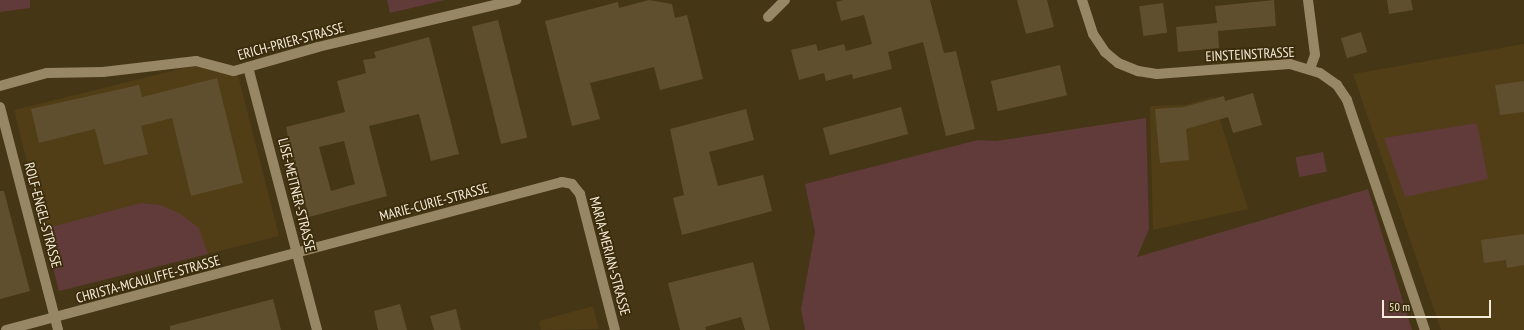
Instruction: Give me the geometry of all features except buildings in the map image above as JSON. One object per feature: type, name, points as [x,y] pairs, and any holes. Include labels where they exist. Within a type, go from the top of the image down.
[{"type":"street","name":"ERICH-PRIER-STRASSE","points":[[0,86],[47,73],[103,72],[196,61],[234,71],[318,47],[516,0]]},
{"type":"street","points":[[768,17],[785,0]]},
{"type":"street","name":"EINSTEINSTRASSE","points":[[1082,0],[1092,34],[1105,52],[1118,63],[1138,71],[1157,74],[1290,64],[1310,68],[1337,85],[1347,100],[1425,330]]},
{"type":"street","points":[[1308,0],[1315,56],[1310,68]]},
{"type":"street","name":"LISE-MEITNER-STRASSE","points":[[248,67],[317,330]]},
{"type":"street","name":"ROLF-ENGEL-STRASSE","points":[[0,107],[58,330]]},
{"type":"street","name":"MARIE-CURIE-STRASSE","points":[[297,254],[562,182],[577,189]]},
{"type":"street","name":"MARIA-MERIAN-STRASSE","points":[[577,189],[615,330]]},
{"type":"street","name":"CHRISTA-MCAULIFFE-STRASSE","points":[[6,330],[297,254]]},
{"type":"shaded area","points":[[0,0],[30,0],[30,8],[0,12]]},
{"type":"shaded area","points":[[387,0],[445,0],[390,13]]},
{"type":"shaded area","points":[[1524,44],[1524,330],[1441,330],[1353,74]]},
{"type":"shaded area","points":[[196,65],[238,75],[279,236],[59,291],[14,110]]},
{"type":"shaded area","points":[[1213,97],[1248,209],[1153,230],[1150,106],[1185,105]]},
{"type":"shaded area","points":[[1146,118],[1149,229],[1137,257],[1368,189],[1412,330],[805,330],[801,309],[815,232],[805,184],[978,140],[996,141]]},
{"type":"shaded area","points":[[1477,123],[1488,179],[1405,197],[1384,138]]},
{"type":"shaded area","points":[[1323,152],[1327,172],[1299,177],[1296,157]]},
{"type":"shaded area","points":[[141,203],[160,205],[181,214],[199,228],[208,254],[59,291],[43,229]]},
{"type":"shaded area","points":[[593,306],[599,329],[541,330],[539,321]]}]
